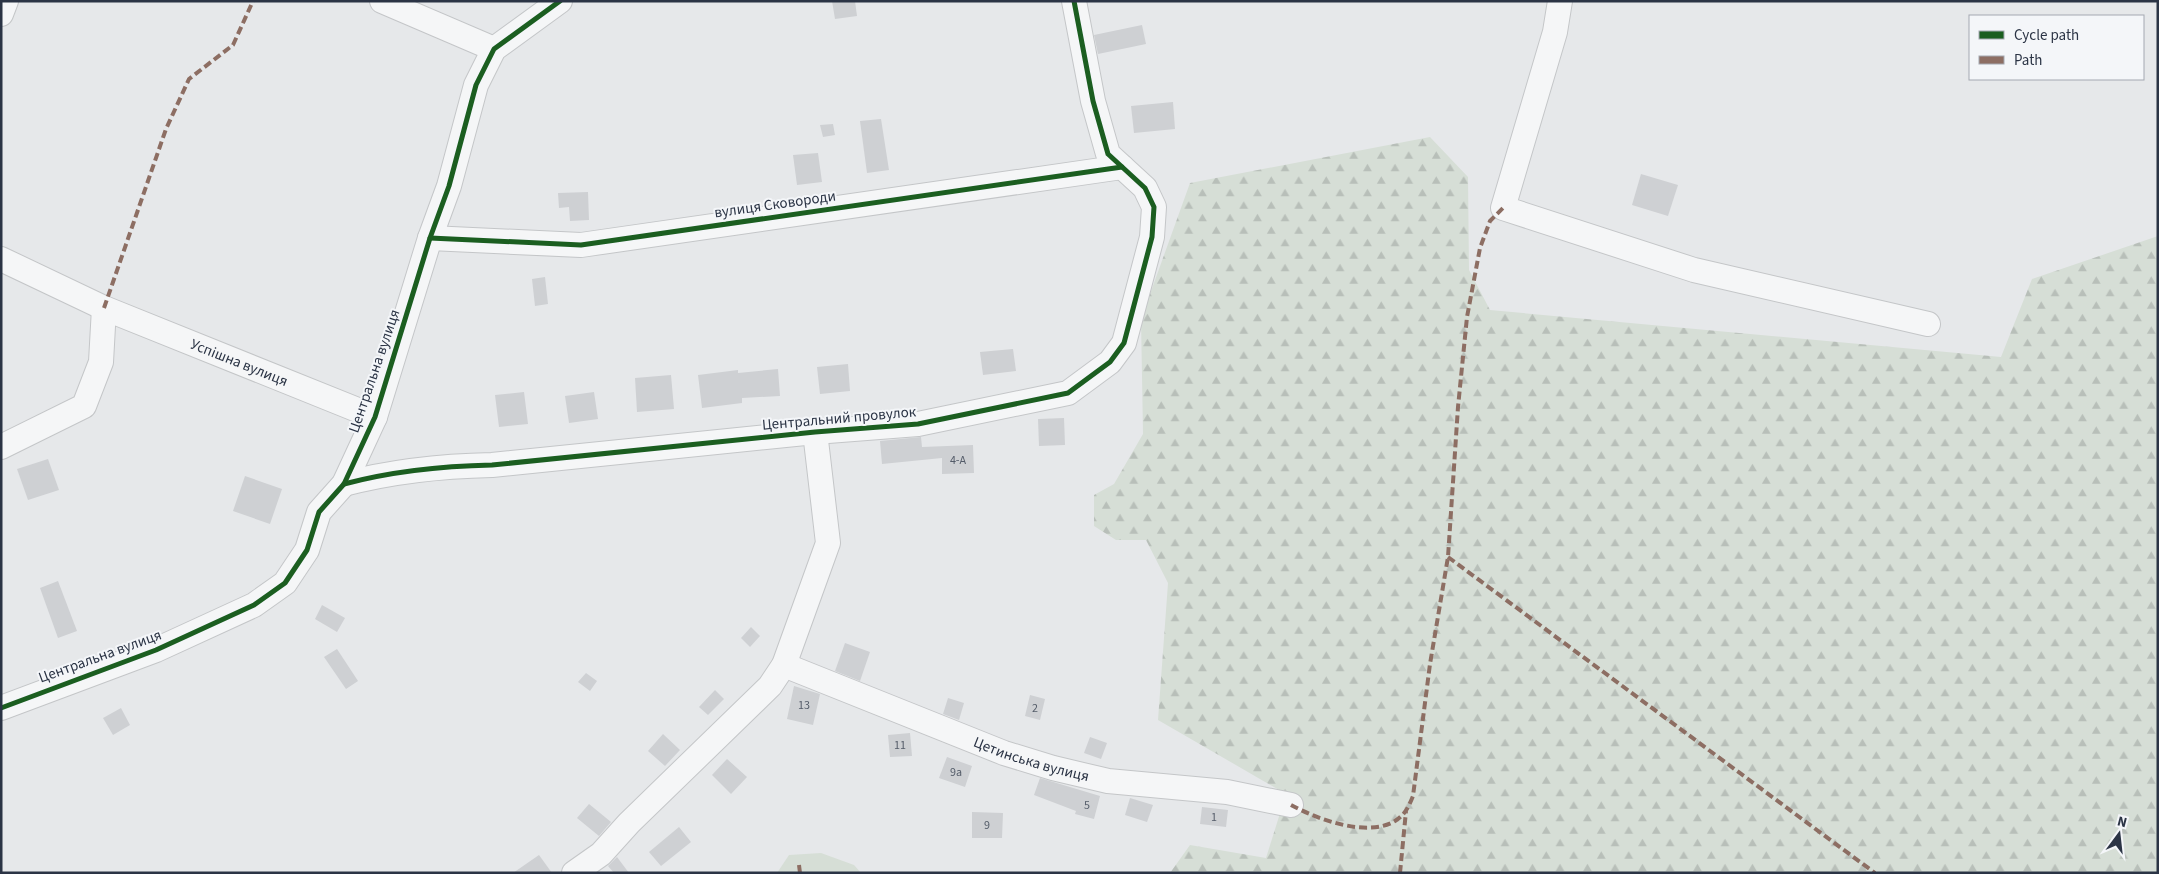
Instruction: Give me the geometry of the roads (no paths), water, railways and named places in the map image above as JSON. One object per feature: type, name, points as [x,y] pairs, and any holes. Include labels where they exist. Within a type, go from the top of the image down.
[{"type":"street","points":[[1,14],[6,1]]},
{"type":"street","points":[[382,1],[494,49]]},
{"type":"street","name":"Центральна вулиця","points":[[1,708],[156,650],[254,605],[286,583],[307,550],[319,512],[344,484],[375,416],[430,238],[449,186],[476,85],[494,49],[560,1]]},
{"type":"street","name":"Центральний провулок","points":[[344,484],[372,476],[422,469],[492,465],[815,432],[918,424],[1068,393],[1110,362],[1124,343],[1152,236],[1154,207],[1145,188],[1108,154],[1093,101],[1074,1]]},
{"type":"street","points":[[1560,1],[1555,32],[1503,208],[1694,270],[1928,324]]},
{"type":"street","name":"вулиця Сковороди","points":[[430,238],[581,245],[1122,167]]},
{"type":"street","name":"Успішна вулиця","points":[[1,258],[104,308],[375,416]]},
{"type":"street","points":[[1,448],[84,406],[100,362],[104,308]]},
{"type":"street","points":[[574,873],[601,854],[629,823],[770,686],[784,665],[828,543],[815,432]]},
{"type":"street","name":"Цетинська вулиця","points":[[784,665],[1004,753],[1053,768],[1108,781],[1227,792],[1291,805]]}]
